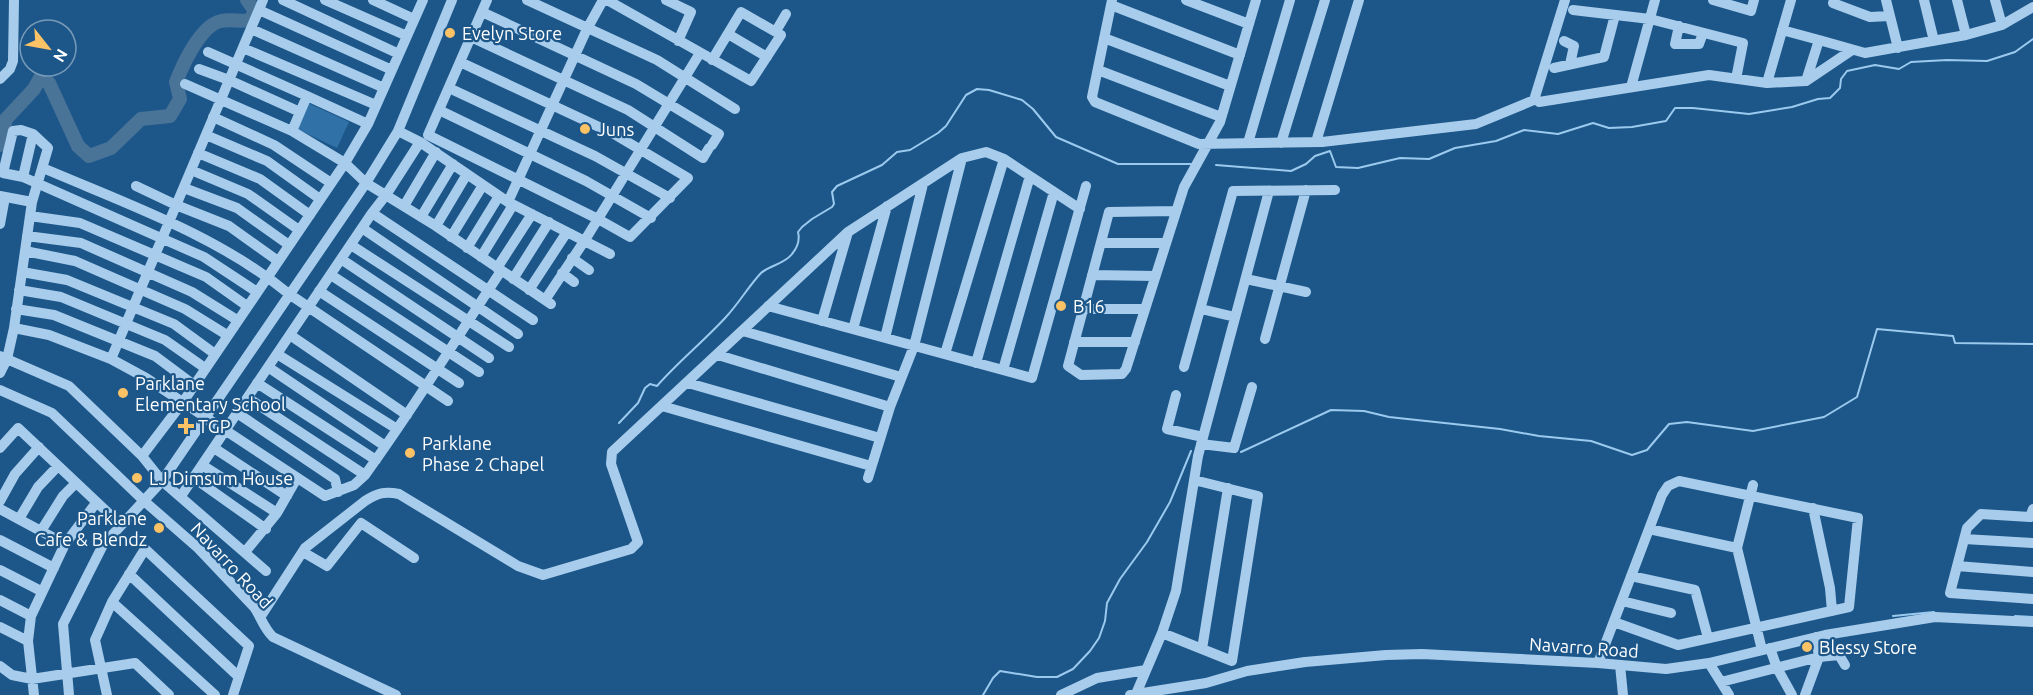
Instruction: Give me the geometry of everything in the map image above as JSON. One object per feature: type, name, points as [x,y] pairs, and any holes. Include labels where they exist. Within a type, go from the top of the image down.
[{"type":"street","points":[[0,79],[10,69],[13,61],[14,0]]},
{"type":"street","points":[[283,0],[399,54]]},
{"type":"street","points":[[325,0],[407,36]]},
{"type":"street","points":[[373,0],[414,19]]},
{"type":"street","points":[[69,695],[63,624],[103,545],[162,480],[366,183],[398,131],[452,0]]},
{"type":"street","points":[[460,62],[614,134],[688,178],[630,237],[428,135],[487,0]]},
{"type":"street","points":[[527,0],[657,60],[735,109]]},
{"type":"street","points":[[481,257],[519,180],[587,29],[605,0],[627,11],[678,41],[700,52],[712,60],[751,81],[781,34],[741,12],[712,60]]},
{"type":"street","points":[[627,11],[634,0]]},
{"type":"street","points":[[666,0],[691,12],[678,41]]},
{"type":"street","points":[[1186,0],[1249,24]]},
{"type":"street","points":[[1176,211],[1109,212],[1068,366],[1081,375],[1122,374],[1126,369],[1184,187],[1207,143],[1213,137],[1221,117],[1256,0]]},
{"type":"street","points":[[1248,143],[1290,0]]},
{"type":"street","points":[[1281,143],[1325,0]]},
{"type":"street","points":[[1316,142],[1359,0]]},
{"type":"street","points":[[1240,55],[1112,3],[1092,96],[1095,102],[1199,144],[1316,142],[1476,124],[1534,100],[1565,0]]},
{"type":"street","points":[[1631,87],[1655,0]]},
{"type":"street","points":[[1717,1],[1750,11],[1754,0]]},
{"type":"street","points":[[1767,83],[1791,0]]},
{"type":"street","points":[[1834,0],[1833,3],[1870,17],[1889,16]]},
{"type":"street","points":[[1886,0],[1898,48]]},
{"type":"street","points":[[1924,0],[1934,41]]},
{"type":"street","points":[[1957,0],[1966,34]]},
{"type":"street","points":[[1995,0],[2002,25]]},
{"type":"street","points":[[142,456],[183,402],[345,163],[368,124],[420,1]]},
{"type":"street","points":[[111,359],[261,5],[392,70]]},
{"type":"street","points":[[1782,30],[1865,53],[1934,41],[2002,25],[2033,7]]},
{"type":"street","points":[[1573,10],[1650,19],[1743,43],[1736,79]]},
{"type":"street","points":[[471,37],[628,110],[703,158],[719,134],[636,84],[482,12]]},
{"type":"street","points":[[776,31],[786,14]]},
{"type":"street","points":[[1554,68],[1605,57],[1615,15]]},
{"type":"street","points":[[1679,26],[1675,44],[1699,44],[1703,33]]},
{"type":"street","points":[[250,29],[384,88]]},
{"type":"street","points":[[728,34],[767,57]]},
{"type":"street","points":[[1104,38],[1230,86]]},
{"type":"street","points":[[1806,81],[1819,40]]},
{"type":"street","points":[[1564,41],[1574,46],[1570,64]]},
{"type":"street","points":[[243,48],[376,105]]},
{"type":"street","points":[[1539,102],[1709,75],[1767,83],[1806,81],[1852,51]]},
{"type":"street","points":[[208,52],[368,124]]},
{"type":"street","points":[[185,84],[292,131],[345,163],[366,183],[436,226],[548,302],[562,273],[585,240],[700,52]]},
{"type":"street","points":[[199,69],[300,112]]},
{"type":"street","points":[[1098,70],[1221,117]]},
{"type":"street","points":[[449,88],[626,173],[670,198]]},
{"type":"street","points":[[292,131],[307,96]]},
{"type":"street","points":[[439,110],[586,181],[651,218]]},
{"type":"street","points":[[213,117],[274,146],[332,183]]},
{"type":"street","points":[[0,373],[14,328],[32,202],[38,185],[48,148],[33,134],[21,130],[13,131],[3,173],[23,177],[38,185],[210,260],[257,292]]},
{"type":"street","points":[[398,131],[420,142],[507,201],[610,254]]},
{"type":"street","points":[[23,177],[33,134]]},
{"type":"street","points":[[206,135],[267,161],[321,199]]},
{"type":"street","points":[[181,496],[420,142]]},
{"type":"street","points":[[261,616],[303,552],[365,501],[375,494],[387,491],[399,494],[518,566],[543,575],[631,549],[638,542],[611,464],[612,452],[848,232],[962,159],[986,152],[1004,159],[1080,209]]},
{"type":"street","points":[[198,153],[260,179],[310,215]]},
{"type":"street","points":[[404,206],[436,153]]},
{"type":"street","points":[[868,478],[890,407],[914,346],[962,159]]},
{"type":"street","points":[[945,354],[1004,159]]},
{"type":"street","points":[[421,217],[453,164]]},
{"type":"street","points":[[43,168],[169,222],[218,246],[448,401]]},
{"type":"street","points":[[191,170],[248,194],[299,230]]},
{"type":"street","points":[[436,226],[467,174]]},
{"type":"street","points":[[976,363],[1030,176]]},
{"type":"street","points":[[885,338],[923,184]]},
{"type":"street","points":[[451,237],[483,185]]},
{"type":"street","points":[[136,186],[176,205],[229,225],[278,261]]},
{"type":"street","points":[[768,306],[1032,378],[1086,186]]},
{"type":"street","points":[[184,188],[237,208],[289,245]]},
{"type":"street","points":[[1264,339],[1306,190]]},
{"type":"street","points":[[1185,367],[1233,191],[1335,190]]},
{"type":"street","points":[[1133,694],[1162,633],[1176,591],[1202,441],[1269,191]]},
{"type":"street","points":[[1003,370],[1054,192]]},
{"type":"street","points":[[0,224],[2,197],[32,202]]},
{"type":"street","points":[[467,248],[507,201]]},
{"type":"street","points":[[853,329],[887,206]]},
{"type":"street","points":[[372,213],[533,320]]},
{"type":"street","points":[[14,328],[49,334],[111,359],[146,378],[325,496],[354,485],[365,475],[478,307],[532,214]]},
{"type":"street","points":[[30,216],[80,224],[206,277],[247,306]]},
{"type":"street","points":[[513,279],[549,222]]},
{"type":"street","points":[[362,228],[518,334]]},
{"type":"street","points":[[529,290],[567,232]]},
{"type":"street","points":[[822,321],[848,232]]},
{"type":"street","points":[[27,236],[81,243],[192,292],[237,320]]},
{"type":"street","points":[[1101,243],[1166,243]]},
{"type":"street","points":[[351,245],[508,347]]},
{"type":"street","points":[[25,251],[75,261],[185,309],[227,335]]},
{"type":"street","points":[[572,258],[589,270]]},
{"type":"street","points":[[341,259],[489,358]]},
{"type":"street","points":[[22,272],[67,280],[174,324],[215,354]]},
{"type":"street","points":[[562,273],[574,282]]},
{"type":"street","points":[[331,275],[479,372]]},
{"type":"street","points":[[1092,275],[1155,276]]},
{"type":"street","points":[[1246,279],[1306,292]]},
{"type":"street","points":[[19,290],[61,297],[165,340],[205,368]]},
{"type":"street","points":[[319,291],[459,383]]},
{"type":"street","points":[[16,309],[54,315],[155,356],[194,385]]},
{"type":"street","points":[[1083,309],[1145,309]]},
{"type":"street","points":[[1201,309],[1235,317]]},
{"type":"street","points":[[743,331],[901,377]]},
{"type":"street","points":[[290,335],[406,415]]},
{"type":"street","points":[[1074,342],[1135,342]]},
{"type":"street","points":[[277,354],[397,429]]},
{"type":"street","points":[[718,355],[890,407]]},
{"type":"street","points":[[4,357],[69,386],[142,456],[162,480],[266,571]]},
{"type":"street","points":[[268,367],[385,446]]},
{"type":"street","points":[[257,383],[376,460]]},
{"type":"street","points":[[688,383],[880,438]]},
{"type":"street","points":[[1176,395],[1167,429],[1202,441],[1234,448],[1252,387]]},
{"type":"street","name":"Navarro Road","points":[[0,390],[52,413],[143,501],[198,548],[261,616],[267,632],[273,638],[396,695]]},
{"type":"street","points":[[248,398],[365,475]]},
{"type":"street","points":[[662,406],[871,466]]},
{"type":"street","points":[[237,413],[335,479],[338,492]]},
{"type":"street","points":[[0,448],[18,428],[121,525]]},
{"type":"street","points":[[0,501],[15,474],[39,447]]},
{"type":"street","points":[[214,448],[287,496]]},
{"type":"street","points":[[202,465],[277,513]]},
{"type":"street","points":[[19,519],[38,487],[58,466]]},
{"type":"street","points":[[194,478],[266,529]]},
{"type":"street","points":[[244,552],[266,529],[297,478]]},
{"type":"street","points":[[1162,633],[1232,661],[1258,496],[1194,480]]},
{"type":"street","points":[[1598,663],[1662,495],[1668,486],[1679,481],[1752,490],[1813,508],[1858,518],[1850,607],[1678,645],[1614,622]]},
{"type":"street","points":[[41,531],[63,496],[76,483]]},
{"type":"street","points":[[1202,649],[1228,488]]},
{"type":"street","points":[[1752,490],[1737,548],[1757,628],[1792,695]]},
{"type":"street","points":[[34,695],[28,641],[31,616],[65,544],[96,503]]},
{"type":"street","points":[[1813,508],[1830,588],[1832,611]]},
{"type":"street","points":[[0,509],[65,544]]},
{"type":"street","points":[[2033,509],[2030,516],[1981,514],[1967,528],[1950,592],[2033,599]]},
{"type":"street","points":[[303,552],[327,566],[361,523],[414,558]]},
{"type":"street","points":[[1649,529],[1737,548]]},
{"type":"street","points":[[1965,539],[2033,543]]},
{"type":"street","points":[[0,540],[54,568]]},
{"type":"street","points":[[107,695],[95,640],[112,602],[145,549],[249,646],[232,695]]},
{"type":"street","points":[[1957,566],[2033,572]]},
{"type":"street","points":[[0,570],[41,591]]},
{"type":"street","points":[[129,574],[239,677]]},
{"type":"street","points":[[1631,576],[1695,590],[1708,639]]},
{"type":"street","points":[[0,600],[31,616]]},
{"type":"street","points":[[1622,601],[1671,614]]},
{"type":"street","points":[[112,602],[215,695]]},
{"type":"street","name":"Navarro Road","points":[[1133,694],[1206,683],[1247,671],[1305,662],[1386,655],[1422,654],[1598,663],[1666,669],[1709,663],[1816,637],[1935,616],[2033,622]]},
{"type":"street","points":[[0,627],[28,641]]},
{"type":"street","points":[[1805,695],[1819,657],[1816,637]]},
{"type":"street","points":[[1722,681],[1819,657],[1839,655],[1845,665]]},
{"type":"street","points":[[0,666],[12,675],[32,679],[135,663],[169,695]]},
{"type":"street","points":[[1709,663],[1729,695]]},
{"type":"street","points":[[1620,665],[1623,695]]},
{"type":"street","points":[[1061,695],[1097,678],[1146,670]]},
{"type":"shaded area","points":[[308,103],[349,122],[337,148],[295,128]]},
{"type":"waterway","points":[[0,145],[6,119],[34,89],[40,78],[49,83],[78,146],[89,156],[111,148],[141,119],[170,116],[180,99],[176,82],[194,46],[214,24],[225,20],[250,20],[255,11],[247,0]]},
{"type":"waterway","points":[[1216,165],[1291,171],[1306,164],[1315,156],[1330,151],[1336,167],[1358,168],[1400,158],[1429,159],[1455,148],[1496,141],[1524,130],[1558,134],[1593,123],[1609,128],[1632,127],[1666,121],[1675,108],[1749,114],[1830,98],[1840,88],[1841,79],[1847,71],[1875,65],[1899,69],[1911,62],[1987,61],[2015,52],[2033,39]]},
{"type":"waterway","points":[[619,423],[638,403],[645,388],[650,384],[657,386],[709,335],[761,273],[794,252],[799,238],[798,232],[812,219],[832,207],[834,204],[832,192],[837,186],[882,165],[897,152],[910,150],[938,133],[946,126],[966,95],[977,89],[989,90],[1022,100],[1033,109],[1056,137],[1118,164],[1191,164]]},
{"type":"waterway","points":[[1241,452],[1331,410],[1364,411],[1389,417],[1591,441],[1632,455],[1647,450],[1669,424],[1687,422],[1753,431],[1824,417],[1857,397],[1877,329],[1953,336],[1955,343],[2033,344]]},
{"type":"waterway","points":[[983,695],[1000,671],[1037,677],[1057,677],[1073,669],[1090,651],[1099,638],[1105,621],[1107,603],[1170,502],[1191,451]]},
{"type":"waterway","points":[[1893,616],[1934,612]]},
{"type":"waterway","points":[[2015,616],[2033,617]]},
{"type":"place","name":"Evelyn Store","points":[[450,33]]},
{"type":"place","name":"Juns","points":[[585,129]]},
{"type":"place","name":"B16","points":[[1061,306]]},
{"type":"place","name":"Parklane Elementary School","points":[[123,393]]},
{"type":"place","name":"TGP","points":[[186,426]]},
{"type":"place","name":"Parklane Phase 2 Chapel","points":[[410,453]]},
{"type":"place","name":"LJ Dimsum House","points":[[137,478]]},
{"type":"place","name":"Parklane Cafe & Blendz","points":[[159,528]]},
{"type":"place","name":"Blessy Store","points":[[1807,647]]}]
